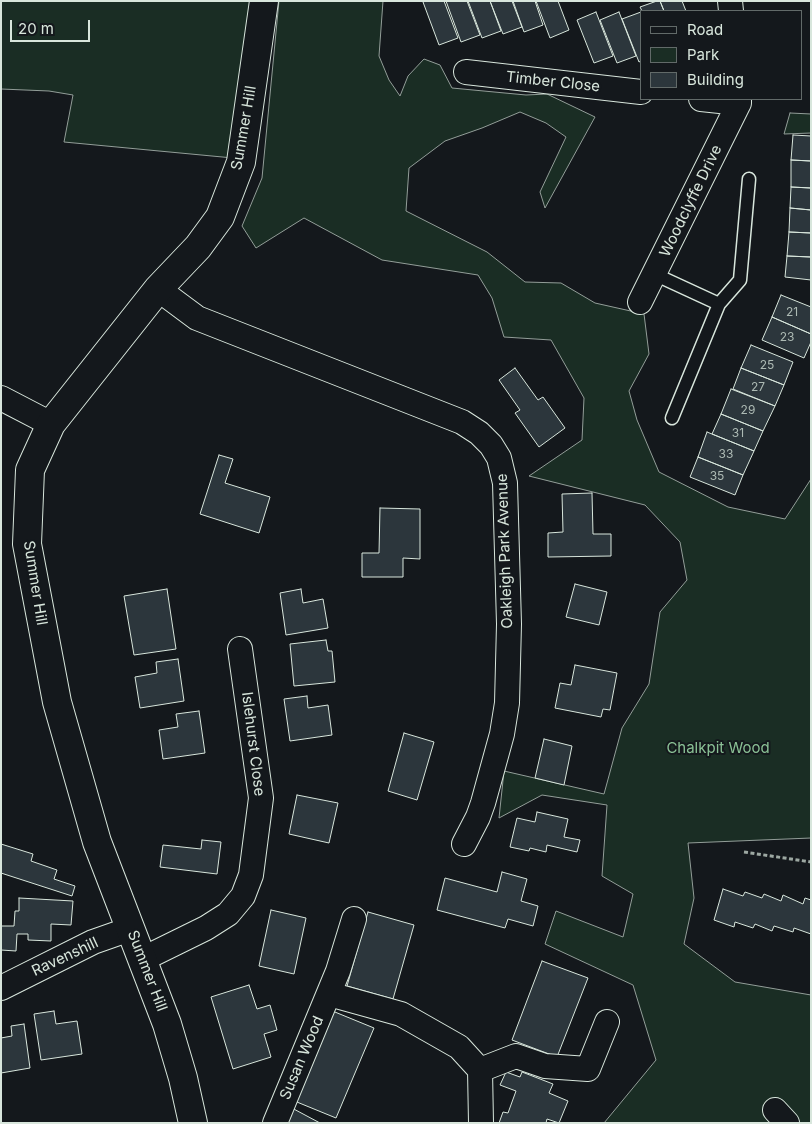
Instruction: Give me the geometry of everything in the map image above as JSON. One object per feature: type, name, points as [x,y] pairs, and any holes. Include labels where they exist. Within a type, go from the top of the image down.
[{"type":"main road","name":"Summer Hill","points":[[193,1123],[183,1078],[167,1024],[97,842],[57,702],[27,544],[30,470],[50,424],[158,289],[198,247],[220,217],[241,162],[264,1]]},
{"type":"street","name":"Timber Close","points":[[466,72],[640,92]]},
{"type":"street","points":[[720,100],[739,101]]},
{"type":"street","name":"Woodclyffe Drive","points":[[640,302],[739,101]]},
{"type":"street","name":"Oakleigh Park Avenue","points":[[158,289],[196,318],[462,422],[479,433],[491,445],[499,458],[503,469],[506,493],[509,624],[507,703],[502,734],[483,802],[472,831],[464,844]]},
{"type":"street","points":[[1,398],[50,424]]},
{"type":"street","name":"Islehurst Close","points":[[143,959],[206,928],[228,914],[243,896],[251,875],[261,798],[240,649]]},
{"type":"street","name":"Susan Wood","points":[[275,1123],[338,971],[354,919]]},
{"type":"street","name":"Ravenshill","points":[[1,988],[93,942],[130,928]]},
{"type":"street","points":[[329,994],[401,1014],[459,1047],[480,1070],[481,1123]]},
{"type":"street","points":[[480,1070],[516,1056],[545,1066],[588,1069],[607,1022]]},
{"type":"lane","points":[[672,418],[719,304],[740,280],[749,178]]},
{"type":"lane","points":[[654,274],[719,304]]},
{"type":"path","points":[[744,852],[811,862]]},
{"type":"green space","points":[[1,1],[256,1],[233,158],[64,142],[73,95],[49,91],[1,89]]},
{"type":"green space","name":"Chalkpit Wood","points":[[279,1],[383,1],[379,56],[389,80],[400,96],[408,76],[424,59],[440,65],[452,88],[526,95],[547,94],[595,117],[545,208],[540,192],[566,137],[546,123],[520,112],[445,141],[409,168],[406,211],[487,252],[525,282],[561,283],[595,303],[644,314],[649,354],[629,391],[637,420],[659,472],[728,507],[785,519],[811,479],[811,838],[688,843],[694,898],[684,944],[735,982],[811,995],[811,1123],[604,1123],[656,1060],[633,985],[545,944],[556,911],[623,937],[633,894],[602,876],[607,805],[542,795],[499,818],[504,771],[604,794],[622,728],[649,684],[660,612],[687,580],[680,542],[645,505],[529,476],[582,440],[584,398],[551,340],[504,337],[492,298],[478,275],[382,260],[304,218],[256,248],[242,226],[262,178]]},
{"type":"green space","points":[[790,113],[811,114],[811,133],[784,134]]},
{"type":"building","points":[[444,1],[458,38],[439,45],[423,2]]},
{"type":"building","points":[[446,1],[467,1],[480,35],[461,42]]},
{"type":"building","points":[[468,1],[490,1],[501,31],[482,38]]},
{"type":"building","points":[[490,1],[512,1],[522,27],[503,34]]},
{"type":"building","points":[[513,1],[535,1],[543,25],[524,32]]},
{"type":"building","points":[[536,1],[558,1],[569,30],[550,38]]},
{"type":"building","points":[[660,1],[664,10],[642,10],[640,7]]},
{"type":"building","points":[[660,1],[682,1],[686,10],[664,10]]},
{"type":"building","points":[[596,12],[613,56],[594,63],[577,20]]},
{"type":"building","points":[[619,12],[636,56],[617,63],[600,20]]},
{"type":"building","points":[[640,12],[639,62],[622,19]]},
{"type":"building","points":[[793,135],[811,136],[811,161],[791,160]]},
{"type":"building","points":[[791,160],[811,161],[811,188],[791,187]]},
{"type":"building","points":[[791,187],[811,188],[811,210],[790,208]]},
{"type":"building","points":[[790,208],[811,210],[811,233],[789,232]]},
{"type":"building","points":[[789,232],[811,233],[811,257],[787,256]]},
{"type":"building","points":[[787,256],[811,257],[811,280],[785,277]]},
{"type":"building","points":[[781,295],[811,307],[811,334],[772,317]]},
{"type":"building","points":[[772,317],[811,334],[811,342],[804,358],[762,340]]},
{"type":"building","points":[[751,345],[793,362],[784,385],[741,368]]},
{"type":"building","points":[[515,368],[538,400],[543,397],[565,428],[539,447],[515,413],[520,410],[499,380]]},
{"type":"building","points":[[741,368],[784,385],[775,406],[733,389]]},
{"type":"building","points":[[731,389],[775,406],[763,431],[721,414]]},
{"type":"building","points":[[721,414],[763,431],[754,451],[712,434]]},
{"type":"building","points":[[707,432],[754,451],[743,475],[698,457]]},
{"type":"building","points":[[219,455],[233,459],[225,483],[270,497],[259,533],[200,514]]},
{"type":"building","points":[[698,457],[743,475],[735,495],[690,477]]},
{"type":"building","points":[[592,493],[593,534],[611,534],[611,556],[548,557],[548,533],[563,532],[562,494]]},
{"type":"building","points":[[380,508],[420,509],[420,559],[403,558],[403,577],[362,577],[362,553],[379,553]]},
{"type":"building","points":[[575,584],[607,592],[599,625],[566,617]]},
{"type":"building","points":[[167,589],[176,649],[134,655],[124,596]]},
{"type":"building","points":[[301,589],[303,603],[323,599],[328,628],[286,635],[280,593]]},
{"type":"building","points":[[326,640],[328,651],[332,651],[335,682],[294,686],[290,644]]},
{"type":"building","points":[[178,659],[184,701],[140,708],[135,677],[157,673],[156,662]]},
{"type":"building","points":[[575,665],[617,673],[610,710],[603,709],[601,717],[555,708],[560,683],[571,685]]},
{"type":"building","points":[[307,696],[308,708],[328,705],[332,735],[290,741],[284,699]]},
{"type":"building","points":[[199,711],[205,753],[163,759],[159,730],[178,727],[176,714]]},
{"type":"building","points":[[404,733],[434,742],[417,800],[388,791]]},
{"type":"building","points":[[544,739],[572,746],[564,785],[535,778]]},
{"type":"building","points":[[297,795],[338,803],[329,843],[289,834]]},
{"type":"building","points":[[537,812],[568,819],[564,837],[580,840],[577,852],[547,845],[546,852],[530,848],[529,851],[510,847],[517,818],[535,822]]},
{"type":"building","points":[[202,840],[221,842],[217,874],[160,867],[163,845],[201,849]]},
{"type":"building","points":[[1,844],[33,854],[31,861],[57,870],[54,879],[75,886],[72,896],[1,873]]},
{"type":"building","points":[[502,872],[527,879],[521,901],[538,906],[533,926],[508,919],[505,928],[437,910],[445,878],[497,892]]},
{"type":"building","points":[[723,889],[743,896],[745,892],[762,898],[764,894],[781,901],[783,895],[803,904],[805,898],[811,900],[811,934],[794,928],[793,932],[774,926],[772,931],[755,924],[753,928],[735,922],[734,927],[714,920]]},
{"type":"building","points":[[19,898],[73,901],[71,925],[51,924],[51,941],[28,940],[28,934],[17,934],[16,951],[1,950],[1,926],[14,926],[15,911],[19,911]]},
{"type":"building","points":[[271,910],[306,918],[294,974],[259,966]]},
{"type":"building","points":[[368,912],[414,925],[393,999],[347,986]]},
{"type":"building","points":[[542,961],[588,978],[557,1057],[512,1040]]},
{"type":"building","points":[[249,985],[257,1009],[270,1005],[277,1030],[264,1034],[271,1057],[233,1069],[211,997]]},
{"type":"building","points":[[330,1010],[374,1028],[336,1118],[292,1100]]},
{"type":"building","points":[[54,1011],[56,1024],[77,1021],[82,1054],[41,1060],[34,1014]]},
{"type":"building","points":[[24,1024],[30,1068],[1,1073],[1,1038],[12,1036],[11,1026]]},
{"type":"building","points":[[506,1072],[520,1077],[522,1072],[553,1084],[549,1093],[568,1101],[559,1123],[547,1119],[546,1123],[499,1123],[503,1112],[508,1113],[516,1091],[500,1085]]},
{"type":"building","points":[[290,1107],[320,1123],[282,1123]]}]
